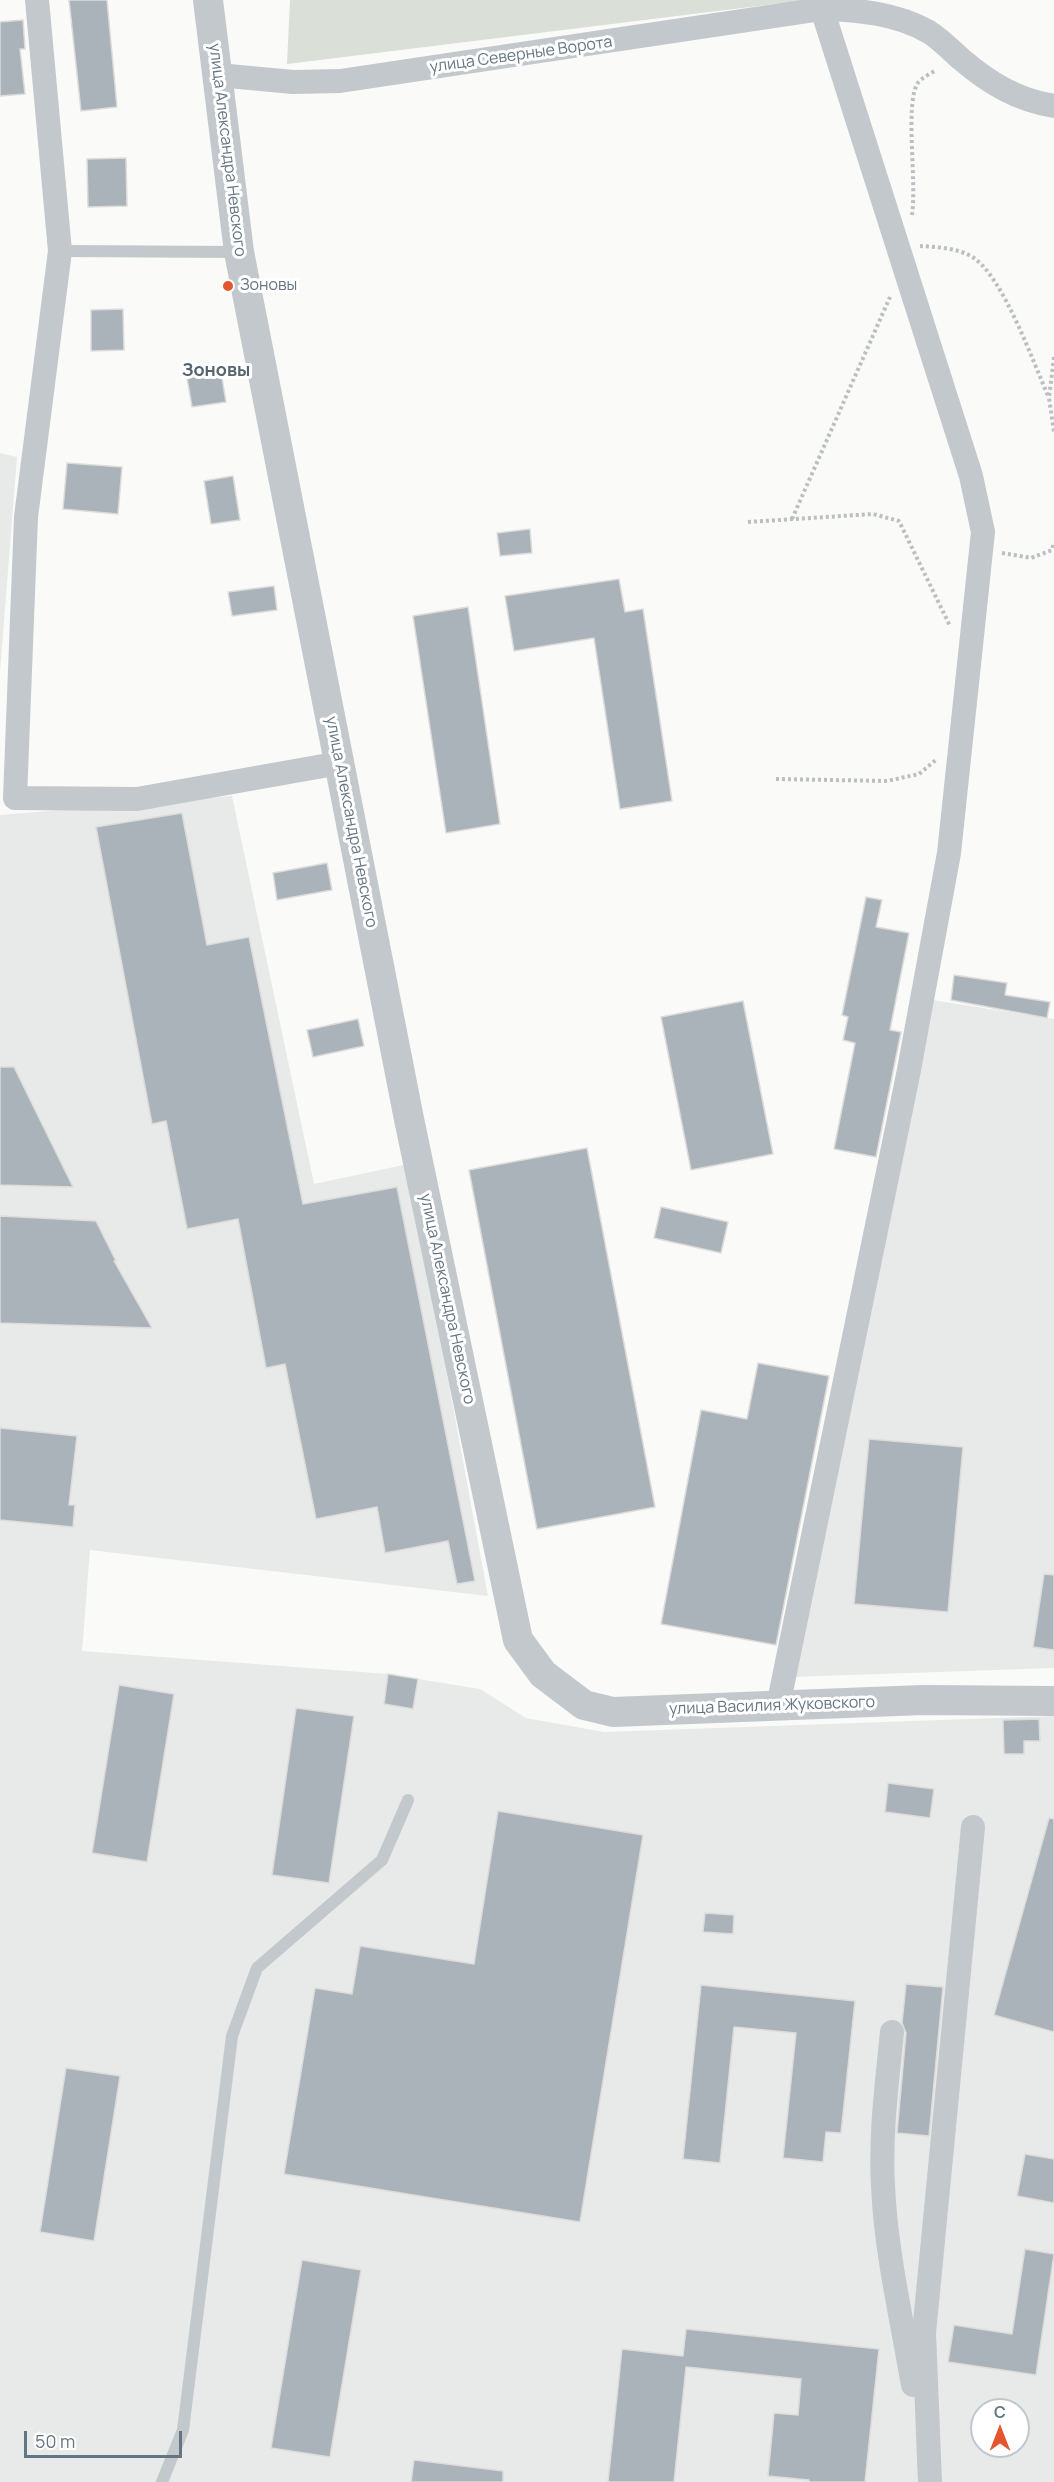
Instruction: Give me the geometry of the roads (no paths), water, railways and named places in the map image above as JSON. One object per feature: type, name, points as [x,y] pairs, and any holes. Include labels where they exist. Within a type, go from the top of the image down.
[{"type":"street","points":[[37,0],[60,252],[26,517],[7,796],[137,799],[340,763]]},
{"type":"street","name":"улица Александра Невского","points":[[208,0],[239,252],[409,1119],[518,1640]]},
{"type":"street","points":[[778,1706],[908,1076],[949,853],[983,532],[970,477],[822,9]]},
{"type":"street","name":"улица Северные Ворота","points":[[218,75],[293,82],[340,81],[822,9],[863,11],[897,19],[929,32],[997,87],[1030,102],[1054,106]]},
{"type":"street","name":"улица Василия Жуковского","points":[[518,1640],[543,1674],[584,1705],[613,1712],[923,1700],[1054,1701]]},
{"type":"street","points":[[929,2482],[924,2332],[974,1827]]},
{"type":"street","points":[[892,2031],[882,2154],[885,2219],[929,2482]]},
{"type":"lane","points":[[60,252],[239,252]]},
{"type":"lane","points":[[162,2482],[183,2430],[230,2047],[235,2026],[256,1968],[382,1860],[408,1800]]},
{"type":"place","name":"Зоновы","points":[[228,286]]},
{"type":"district","name":"Зоновы","points":[[216,371]]}]
